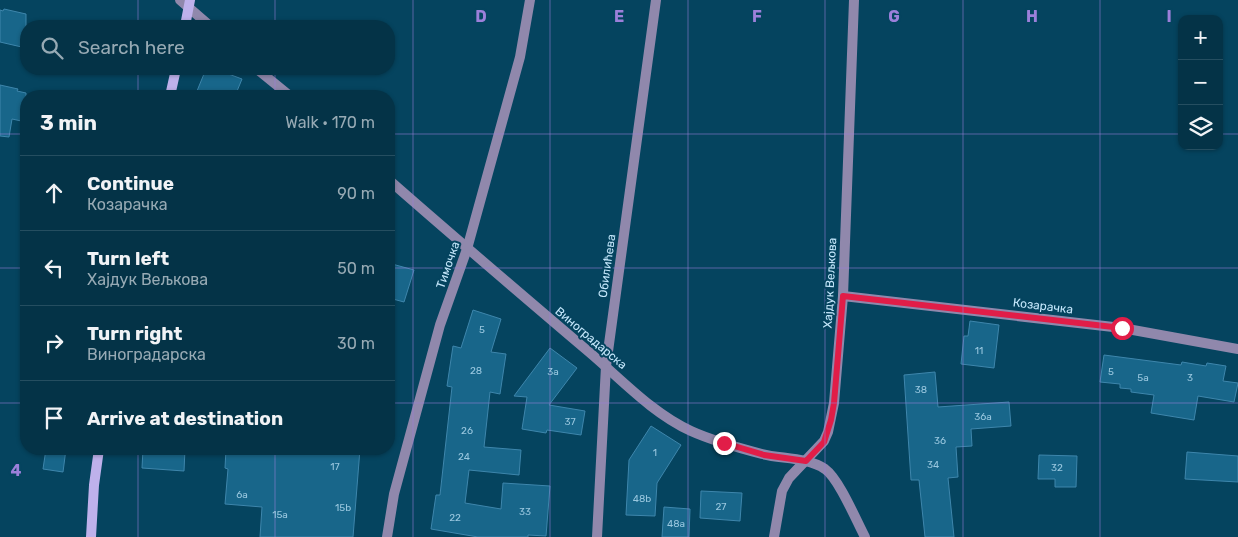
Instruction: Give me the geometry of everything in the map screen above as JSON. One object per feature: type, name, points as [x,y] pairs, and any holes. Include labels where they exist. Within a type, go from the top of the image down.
[{"type":"main road","points":[[186,20],[189,4]]},
{"type":"main road","points":[[171,90],[175,75]]},
{"type":"main road","points":[[91,537],[94,485],[98,455]]},
{"type":"street","points":[[180,0],[189,4],[204,20]]},
{"type":"street","name":"Тимочка","points":[[387,537],[394,494],[440,325],[467,249],[520,56],[530,0]]},
{"type":"street","name":"Обилићева","points":[[597,537],[606,366],[656,0]]},
{"type":"street","name":"Хајдук Вељкова","points":[[774,537],[782,491],[789,478],[824,442],[834,403],[843,296],[854,0]]},
{"type":"street","points":[[264,75],[283,90]]},
{"type":"street","name":"Виноградарска","points":[[395,185],[660,414],[691,431],[764,455],[806,461]]},
{"type":"street","name":"Козарачка","points":[[843,296],[1122,328],[1238,349]]},
{"type":"street","points":[[806,461],[825,469],[831,475],[864,537]]},
{"type":"building","points":[[4,9],[26,14],[26,20],[20,20],[20,47],[0,42],[0,10],[3,11]]},
{"type":"building","points":[[204,75],[231,75],[242,79],[237,90],[197,90]]},
{"type":"building","points":[[0,85],[18,89],[17,91],[20,92],[20,121],[12,119],[9,137],[0,136]]},
{"type":"building","points":[[395,265],[414,270],[404,302],[395,300]]},
{"type":"building","points":[[473,310],[501,319],[491,352],[506,354],[500,394],[490,392],[484,447],[521,450],[519,475],[469,470],[465,503],[501,509],[503,483],[550,486],[546,536],[478,537],[431,529],[436,495],[440,495],[452,387],[447,386],[453,346],[461,348]]},
{"type":"building","points":[[970,321],[999,325],[994,368],[961,364],[964,336],[968,336]]},
{"type":"building","points":[[550,348],[577,368],[549,405],[585,411],[581,435],[547,430],[546,433],[522,429],[527,397],[514,396]]},
{"type":"building","points":[[1104,355],[1181,365],[1182,362],[1206,366],[1207,363],[1226,366],[1223,381],[1238,383],[1234,402],[1198,396],[1194,420],[1151,413],[1154,395],[1131,392],[1131,389],[1120,388],[1120,384],[1100,382]]},
{"type":"building","points":[[935,372],[938,407],[1009,402],[1011,426],[971,429],[972,446],[956,447],[958,477],[948,478],[954,537],[925,537],[919,480],[911,480],[904,375]]},
{"type":"building","points":[[651,426],[681,445],[657,483],[655,516],[626,515],[629,460]]},
{"type":"building","points":[[1187,452],[1238,456],[1238,482],[1185,479]]},
{"type":"building","points":[[45,455],[65,455],[63,472],[43,469]]},
{"type":"building","points":[[143,455],[185,455],[184,471],[142,468]]},
{"type":"building","points":[[226,455],[360,455],[353,537],[260,537],[262,507],[225,504],[228,469],[225,468]]},
{"type":"building","points":[[1039,455],[1077,456],[1076,487],[1055,487],[1055,479],[1038,479]]},
{"type":"building","points":[[701,491],[742,493],[740,521],[700,518]]},
{"type":"building","points":[[664,507],[690,509],[689,537],[662,537]]},
{"type":"route","points":[[724,443],[764,455],[806,461],[824,442],[834,403],[843,296],[1122,328]]}]
